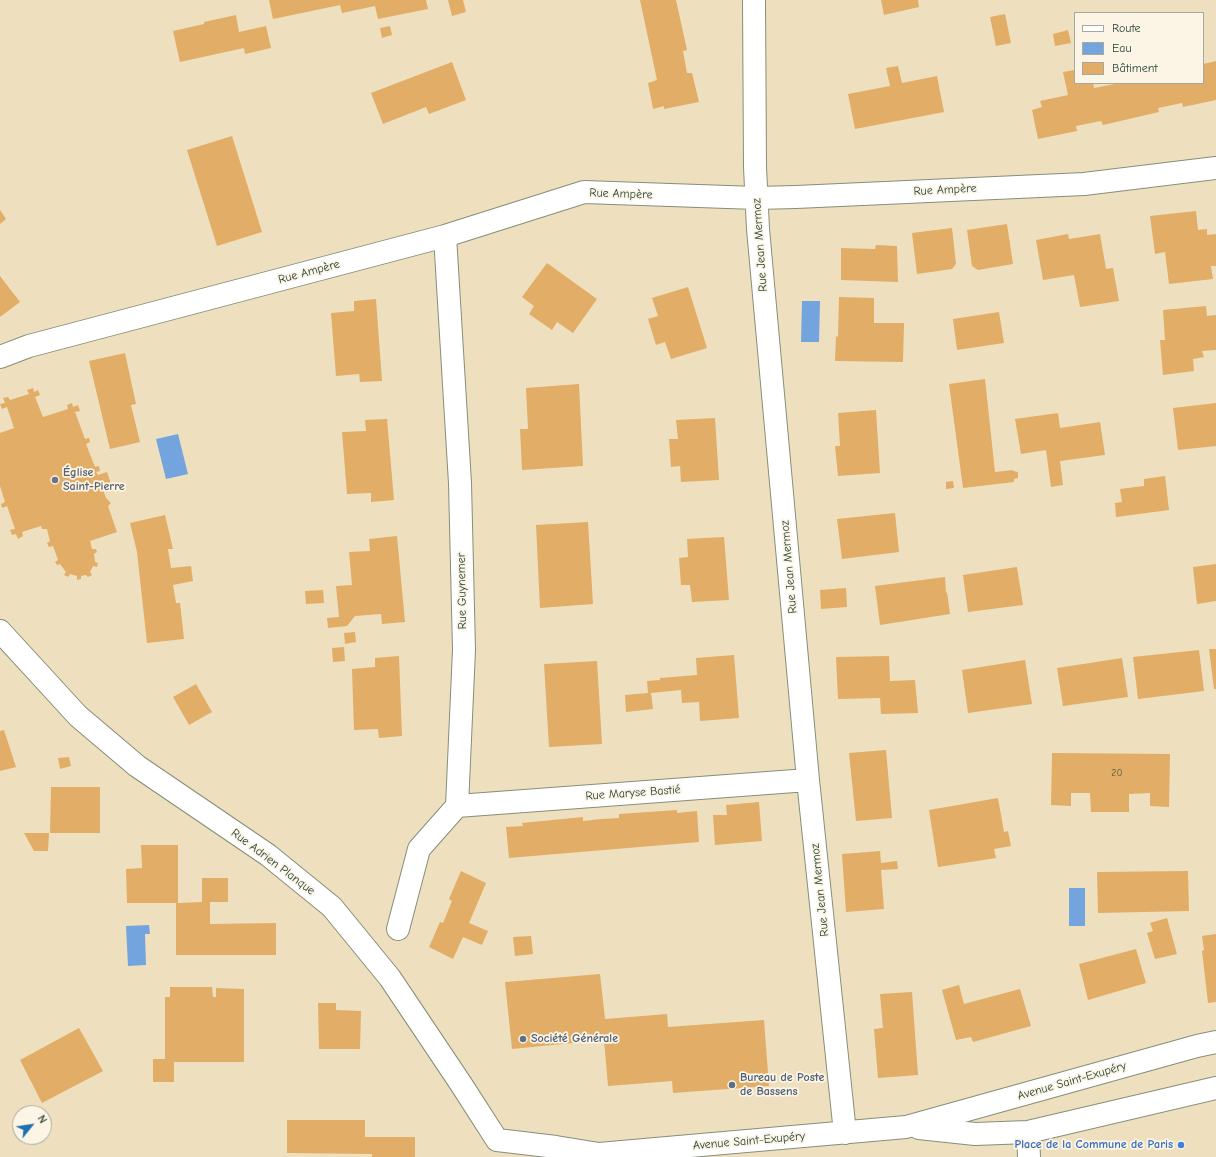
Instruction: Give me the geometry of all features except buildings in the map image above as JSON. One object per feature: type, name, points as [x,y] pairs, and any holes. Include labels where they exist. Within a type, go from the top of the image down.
[{"type":"street","name":"Rue Jean Mermoz","points":[[754,0],[756,198],[759,245],[808,780],[845,1133]]},
{"type":"street","name":"Rue Ampère","points":[[0,357],[37,344],[445,236],[584,192],[756,198],[1084,184],[1216,168]]},
{"type":"street","name":"Rue Guynemer","points":[[445,236],[460,484],[464,650],[457,806]]},
{"type":"street","name":"Rue Adrien Planque","points":[[0,631],[78,716],[137,766],[268,855],[332,907],[390,978],[461,1084],[494,1148]]},
{"type":"street","name":"Rue Maryse Bastié","points":[[457,806],[808,780]]},
{"type":"street","points":[[398,929],[419,849],[457,806]]},
{"type":"street","name":"Avenue Saint-Exupéry","points":[[494,1148],[556,1147],[599,1154],[906,1127],[1216,1042]]},
{"type":"street","name":"Avenue Saint-Exupéry","points":[[906,1127],[975,1134],[1028,1132],[1216,1088]]},
{"type":"street","points":[[1028,1132],[1029,1157]]},
{"type":"water","points":[[802,301],[820,301],[819,342],[801,342]]},
{"type":"water","points":[[178,434],[188,474],[166,479],[156,439]]},
{"type":"water","points":[[1069,888],[1085,888],[1085,926],[1069,926]]},
{"type":"water","points":[[149,925],[150,934],[145,934],[146,965],[128,966],[126,926]]},
{"type":"place","name":"Église Saint-Pierre","points":[[55,480]]},
{"type":"place","name":"Société Générale","points":[[523,1039]]},
{"type":"place","name":"Bureau de Poste de Bassens","points":[[732,1085]]},
{"type":"place","name":"Place de la Commune de Paris","points":[[1181,1145]]}]
